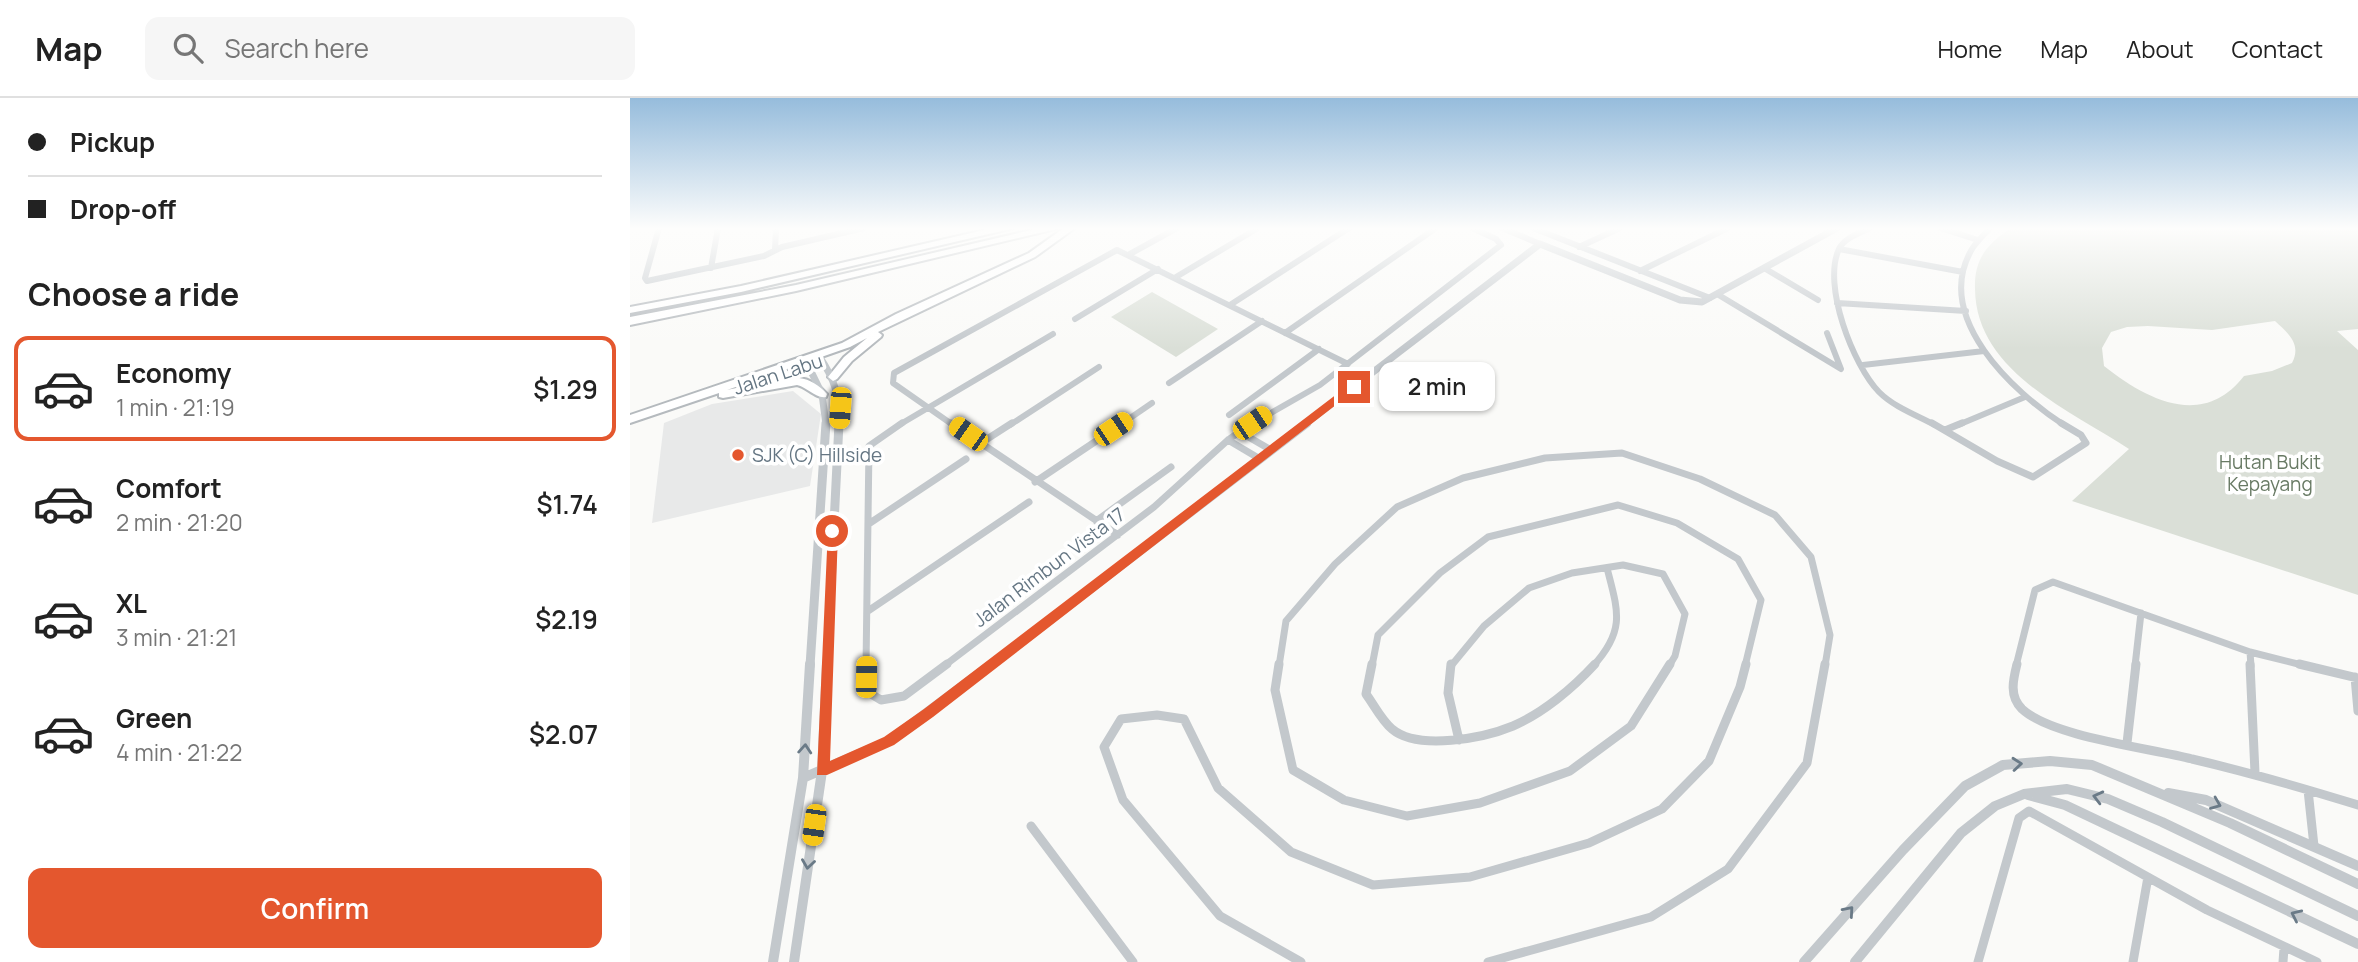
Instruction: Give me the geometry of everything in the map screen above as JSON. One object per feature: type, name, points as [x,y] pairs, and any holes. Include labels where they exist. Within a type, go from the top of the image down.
[{"type":"highway","points":[[630,310],[833,268]]},
{"type":"highway","points":[[630,321],[883,268]]},
{"type":"main road","name":"Jalan Labu","points":[[821,358],[1004,268]]},
{"type":"main road","name":"Jalan Labu","points":[[630,426],[821,358],[877,335],[919,308]]},
{"type":"main road","points":[[833,377],[848,359],[877,335]]},
{"type":"main road","name":"Jalan Labu","points":[[630,419],[669,403],[807,363]]},
{"type":"main road","points":[[711,397],[797,380],[809,384],[822,394]]},
{"type":"street","points":[[648,268],[645,278],[647,281],[708,268]]},
{"type":"street","points":[[1079,268],[897,370],[891,378],[892,383],[930,406],[1035,482],[1118,535]]},
{"type":"street","points":[[1175,277],[1190,268]]},
{"type":"street","points":[[1230,305],[1287,268]]},
{"type":"street","points":[[1285,333],[1379,268]]},
{"type":"street","name":"Jalan Rimbun Vista 17","points":[[867,611],[866,691],[881,700],[904,696],[1154,507],[1227,440],[1320,386],[1471,268]]},
{"type":"street","points":[[803,778],[889,741],[1507,268]]},
{"type":"street","points":[[1600,268],[1680,300],[1702,302],[1763,268]]},
{"type":"street","points":[[1633,268],[1710,299]]},
{"type":"street","points":[[1640,271],[1646,268]]},
{"type":"street","points":[[1765,268],[1818,300]]},
{"type":"street","points":[[1835,268],[1837,303],[1875,387],[2000,464],[2033,477],[2086,443],[2081,435],[2025,397],[1984,351],[1965,312],[1966,268]]},
{"type":"street","points":[[1944,268],[1964,272]]},
{"type":"street","points":[[1076,320],[1158,269],[1348,364]]},
{"type":"street","points":[[1717,294],[1841,369],[1827,334]]},
{"type":"street","points":[[1837,303],[1965,312]]},
{"type":"street","points":[[1169,383],[1262,321]]},
{"type":"street","points":[[867,611],[869,446],[878,437],[1053,334]]},
{"type":"street","points":[[1229,415],[1318,349]]},
{"type":"street","points":[[1863,365],[1984,351]]},
{"type":"street","points":[[794,962],[822,771],[840,408],[833,377],[821,358]]},
{"type":"street","points":[[773,962],[803,778],[826,417],[822,394],[807,363]]},
{"type":"street","points":[[981,443],[1100,367]]},
{"type":"street","points":[[1945,429],[2025,397]]},
{"type":"street","points":[[1035,482],[1152,403]]},
{"type":"street","points":[[1240,432],[1271,450]]},
{"type":"street","points":[[1227,440],[1260,459]]},
{"type":"street","points":[[1459,740],[1448,693],[1451,662],[1484,626],[1529,588],[1572,573],[1623,565],[1663,574],[1685,614],[1675,656],[1631,726],[1570,771],[1480,803],[1407,817],[1344,800],[1293,770],[1275,690],[1286,621],[1335,564],[1396,507],[1463,478],[1545,458],[1622,453],[1700,480],[1775,515],[1811,557],[1830,635],[1807,763],[1728,869],[1651,917],[1488,962]]},
{"type":"street","points":[[870,523],[966,459]]},
{"type":"street","points":[[1096,521],[1171,467]]},
{"type":"street","points":[[822,476],[836,472]]},
{"type":"street","points":[[867,611],[1029,502]]},
{"type":"street","points":[[1301,962],[1220,916],[1123,800],[1104,747],[1121,719],[1157,715],[1184,719],[1218,788],[1291,852],[1373,885],[1470,877],[1589,843],[1662,809],[1709,761],[1740,687],[1761,600],[1738,559],[1677,523],[1618,505],[1488,537],[1440,573],[1378,635],[1366,694],[1392,730],[1424,741],[1459,740],[1513,726],[1574,687],[1611,646],[1619,616],[1607,568]]},
{"type":"street","points":[[2358,711],[2356,678],[2250,652],[2053,582],[2042,584],[2035,590],[2012,683],[2012,694],[2028,714],[2065,729],[2255,773],[2358,805]]},
{"type":"street","points":[[2127,743],[2141,613]]},
{"type":"street","points":[[2250,652],[2255,773]]},
{"type":"street","points":[[1804,962],[1903,850],[1965,786],[2003,765],[2050,761],[2092,765],[2358,884]]},
{"type":"street","points":[[1855,962],[1961,833],[1995,806],[2024,794],[2067,789],[2108,799],[2358,916]]},
{"type":"street","points":[[2149,789],[2206,800],[2358,866]]},
{"type":"street","points":[[2308,790],[2314,846]]},
{"type":"street","points":[[2024,794],[2065,805],[2358,944]]},
{"type":"street","points":[[1978,962],[2019,818],[2029,811],[2148,877],[2284,948],[2317,962]]},
{"type":"street","points":[[1031,826],[1133,962]]},
{"type":"street","points":[[2133,962],[2148,877]]},
{"type":"street","points":[[2283,962],[2284,948]]},
{"type":"shaded area","name":"SJK (C) Hillside","points":[[793,391],[821,414],[810,486],[652,523],[664,423],[712,404]]},
{"type":"green space","name":"Hutan Bukit Kepayang","points":[[2358,268],[2358,329],[2337,331],[2358,350],[2358,595],[2072,501],[2129,449],[2054,403],[2008,365],[1991,343],[1979,318],[1975,289],[1977,269]],"holes":[[[2275,321],[2289,335],[2295,350],[2292,363],[2272,371],[2244,376],[2228,392],[2211,402],[2175,404],[2156,398],[2104,366],[2102,348],[2111,332],[2127,327],[2212,330]]]},
{"type":"green space","points":[[1152,292],[1218,329],[1176,357],[1111,317]]},
{"type":"place","name":"SJK (C) Hillside","points":[[738,455]]},
{"type":"route","points":[[832,531],[822,771],[889,741],[928,713],[1354,387]]}]
